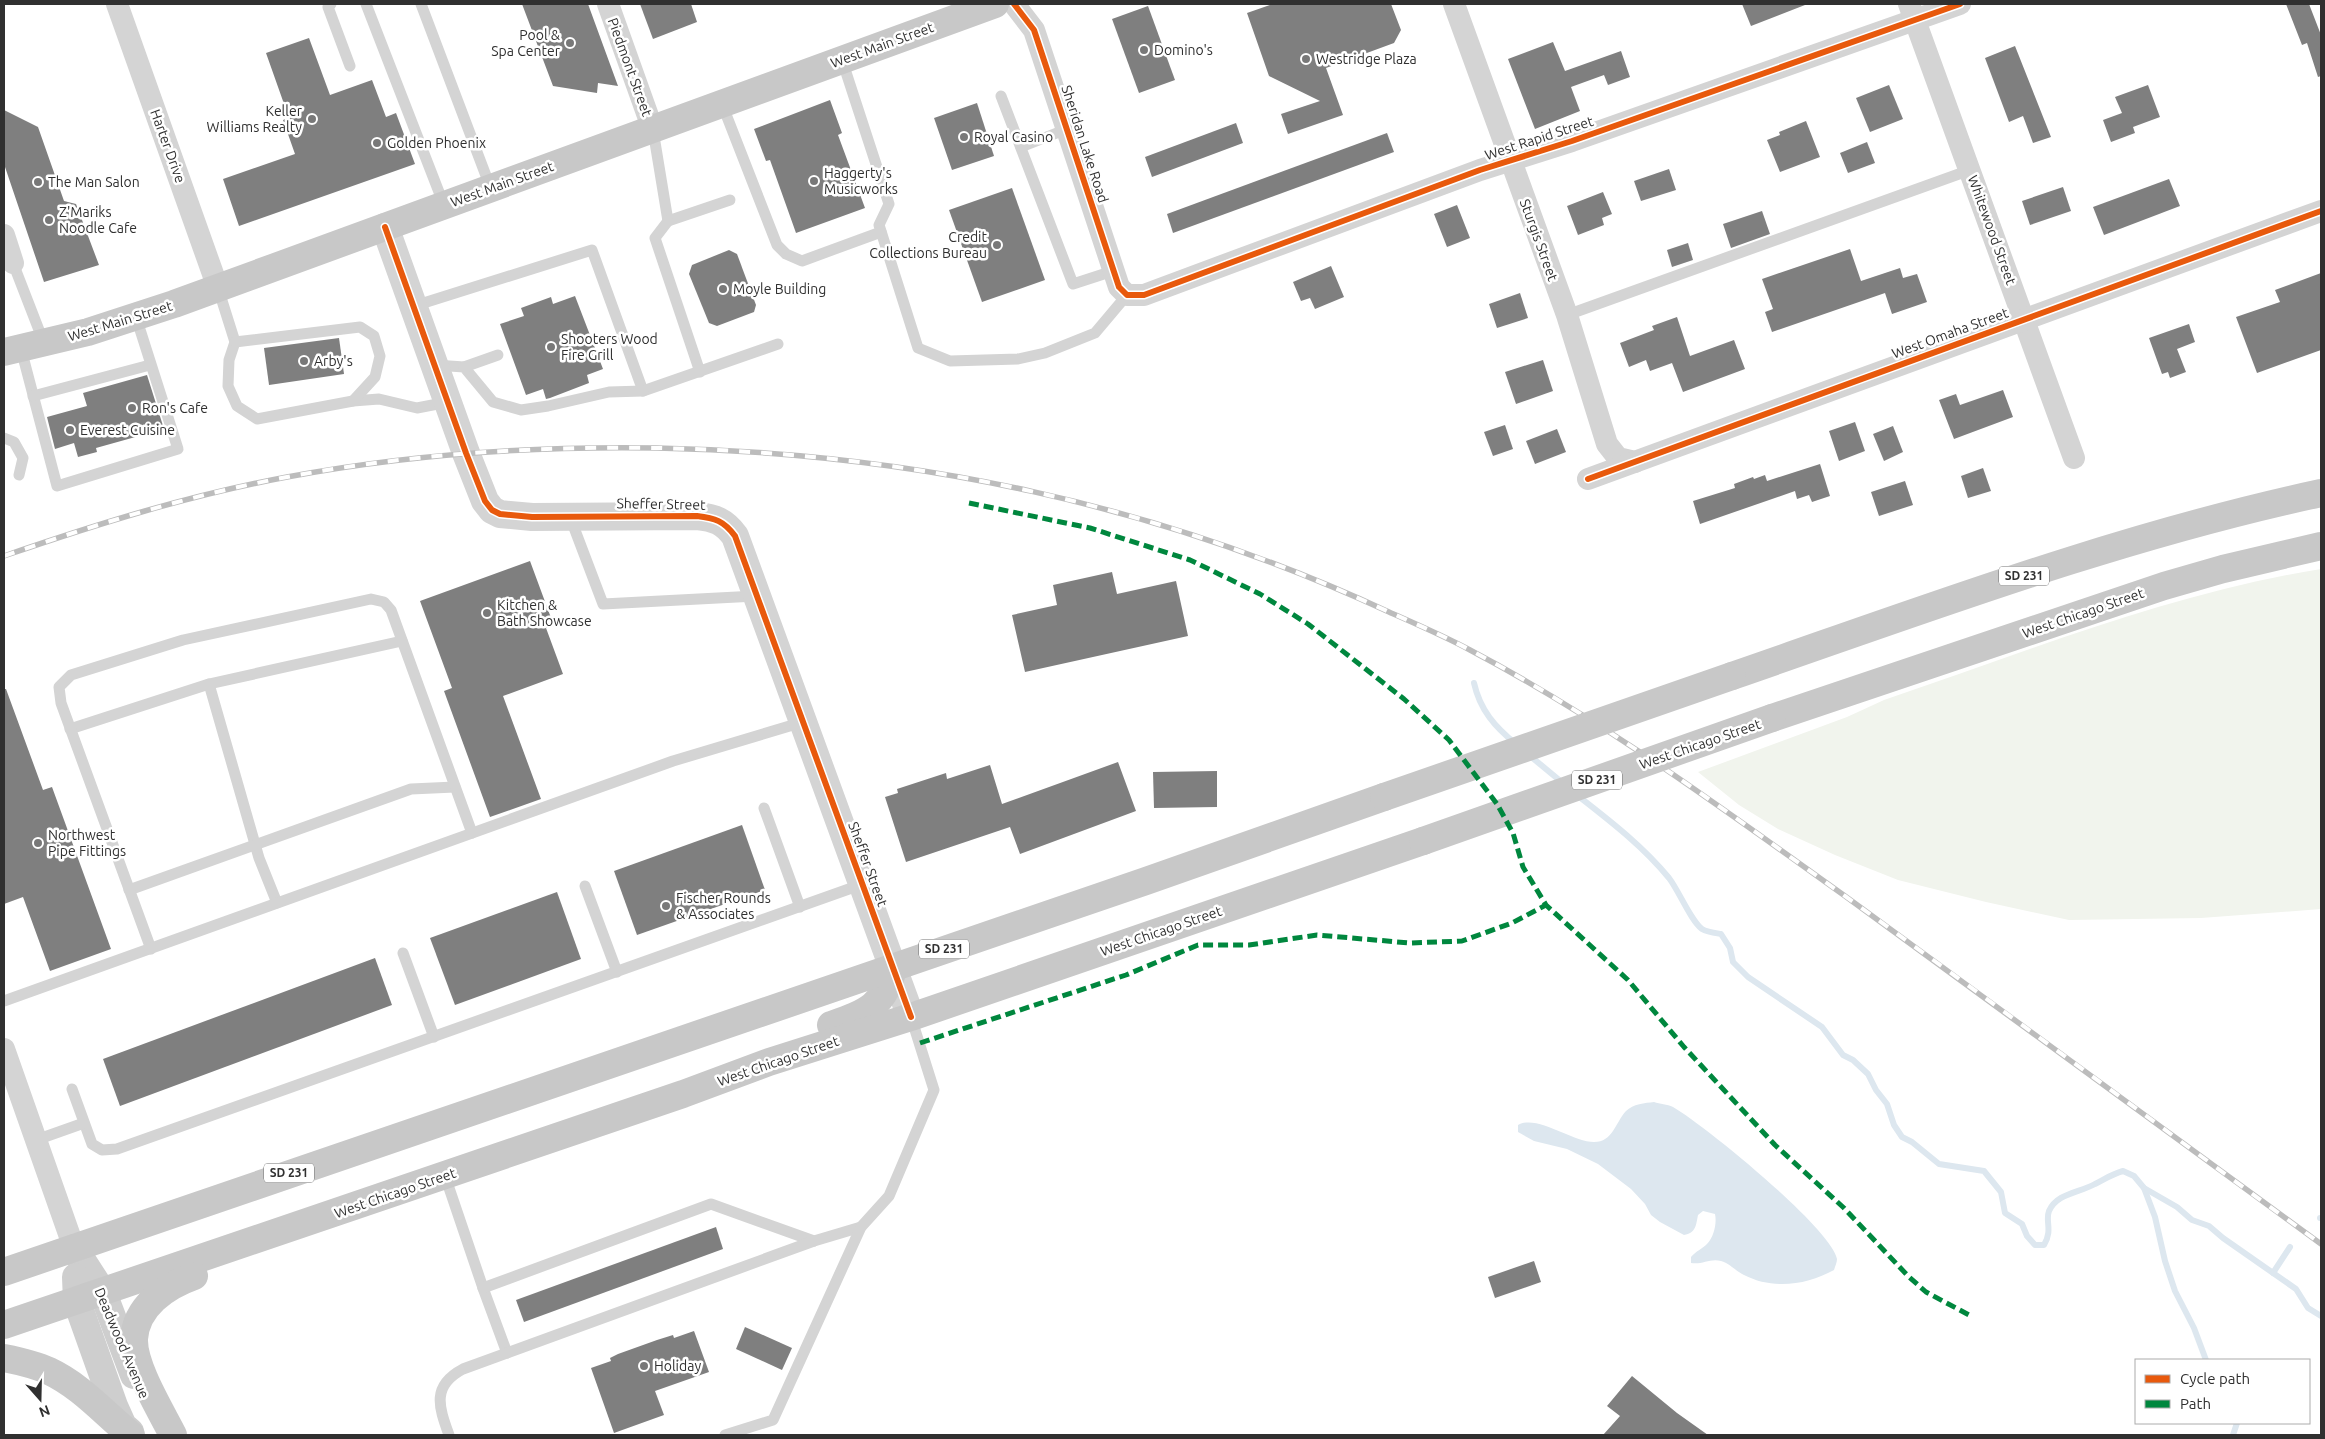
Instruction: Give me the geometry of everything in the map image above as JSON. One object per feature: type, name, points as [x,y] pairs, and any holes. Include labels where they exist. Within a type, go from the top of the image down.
[{"type":"main road","name":"West Main Street","points":[[23,348],[136,317],[218,288],[995,4]]},
{"type":"main road","name":"SD 231","points":[[4,1272],[2059,564],[2214,518],[2321,493]]},
{"type":"main road","name":"West Chicago Street","points":[[4,1326],[448,1182],[769,1062],[911,1017],[1423,841],[1772,718],[2164,586],[2223,569],[2321,546]]},
{"type":"main road","points":[[683,1094],[764,1048],[862,1014],[880,1000],[890,983],[893,967]]},
{"type":"main road","points":[[173,1435],[145,1380],[137,1357],[134,1339],[142,1316],[154,1298],[179,1282],[448,1182],[650,1118],[769,1062]]},
{"type":"main road","points":[[4,1290],[26,1283],[50,1270],[74,1248]]},
{"type":"main road","name":"Deadwood Avenue","points":[[74,1248],[103,1293],[128,1362],[141,1391],[154,1413],[173,1435]]},
{"type":"main road","name":"Deadwood Avenue","points":[[74,1248],[76,1302],[114,1406],[123,1426],[132,1435]]},
{"type":"main road","points":[[4,1358],[43,1368],[69,1382],[132,1435]]},
{"type":"street","name":"Harter Drive","points":[[117,4],[218,288]]},
{"type":"street","name":"Piedmont Street","points":[[608,4],[653,130]]},
{"type":"street","name":"Sheridan Lake Road","points":[[1014,4],[1034,30],[1113,271],[1119,287],[1127,295]]},
{"type":"street","name":"Sturgis Street","points":[[1454,4],[1567,315],[1607,444],[1618,458],[1636,462]]},
{"type":"street","name":"West Rapid Street","points":[[1127,295],[1144,295],[1510,160],[1572,140],[1912,12],[1960,4]]},
{"type":"street","name":"Whitewood Street","points":[[1912,12],[2074,458]]},
{"type":"street","name":"West Omaha Street","points":[[1588,479],[2321,212]]},
{"type":"street","name":"Sheffer Street","points":[[385,226],[479,488],[492,510],[500,514],[515,516],[677,515],[715,518],[726,525],[735,536],[911,1017]]},
{"type":"street","points":[[4,235],[14,263]]},
{"type":"street","name":"Deadwood Avenue","points":[[4,1049],[74,1248]]},
{"type":"lane","points":[[331,4],[328,8],[350,66]]},
{"type":"lane","points":[[366,4],[444,205]]},
{"type":"lane","points":[[421,4],[491,188]]},
{"type":"lane","points":[[842,60],[889,204],[879,225],[918,348],[950,361],[1018,359],[1045,353],[1095,333],[1127,295]]},
{"type":"lane","points":[[1001,96],[1073,284],[1113,271]]},
{"type":"lane","points":[[722,104],[777,244],[786,254],[802,261],[881,232]]},
{"type":"lane","points":[[1021,147],[1067,129]]},
{"type":"lane","points":[[653,130],[668,221]]},
{"type":"lane","points":[[1567,315],[1970,170]]},
{"type":"lane","points":[[700,372],[655,238],[668,221],[730,200]]},
{"type":"lane","points":[[414,306],[592,250],[643,391]]},
{"type":"lane","points":[[14,263],[23,348],[33,396],[57,486],[178,449],[136,317]]},
{"type":"lane","points":[[218,288],[236,342],[229,360],[228,386],[236,406],[257,419],[353,401],[379,399],[417,408],[448,402]]},
{"type":"lane","points":[[236,342],[360,327],[374,336],[380,356],[375,377],[353,401]]},
{"type":"lane","points":[[464,367],[493,402],[521,410],[609,392],[643,391],[778,344]]},
{"type":"lane","points":[[435,365],[464,367],[498,355]]},
{"type":"lane","points":[[33,396],[150,365]]},
{"type":"lane","points":[[4,438],[14,442],[23,458],[19,475]]},
{"type":"lane","points":[[570,516],[603,604],[758,596]]},
{"type":"lane","points":[[151,949],[61,703],[59,687],[71,675],[183,640],[371,599],[384,602],[390,610],[402,641],[472,833]]},
{"type":"lane","points":[[70,729],[209,684],[402,641]]},
{"type":"lane","points":[[209,684],[255,844],[277,903]]},
{"type":"lane","points":[[4,1001],[672,761],[803,722]]},
{"type":"lane","points":[[129,890],[411,789],[455,786]]},
{"type":"lane","points":[[764,808],[800,907]]},
{"type":"lane","points":[[72,1089],[92,1144],[102,1150],[118,1149],[863,884]]},
{"type":"lane","points":[[585,886],[617,972]]},
{"type":"lane","points":[[403,953],[434,1037]]},
{"type":"lane","points":[[725,1435],[773,1420],[861,1227],[889,1196],[934,1090],[911,1017]]},
{"type":"lane","points":[[36,1140],[84,1124]]},
{"type":"lane","points":[[448,1182],[507,1353]]},
{"type":"lane","points":[[483,1288],[711,1204],[814,1241]]},
{"type":"lane","points":[[449,1435],[439,1402],[446,1382],[453,1374],[814,1241],[861,1227]]},
{"type":"shaded area","points":[[2321,569],[2321,909],[2201,918],[2069,920],[1986,902],[1898,880],[1835,855],[1778,829],[1739,805],[1698,772],[1847,717],[1884,700],[2100,625],[2210,593]]},
{"type":"shaded area","points":[[1654,1102],[1673,1107],[1688,1117],[1736,1154],[1790,1202],[1829,1244],[1837,1259],[1834,1270],[1801,1282],[1778,1284],[1755,1280],[1741,1274],[1721,1261],[1713,1260],[1691,1263],[1691,1257],[1707,1244],[1713,1234],[1715,1214],[1703,1211],[1698,1215],[1693,1230],[1684,1235],[1651,1215],[1645,1204],[1631,1189],[1598,1164],[1567,1149],[1534,1141],[1518,1132],[1518,1125],[1535,1123],[1585,1141],[1600,1141],[1610,1135],[1626,1111],[1639,1104]]},
{"type":"building","name":"Pool & Spa Center","points":[[522,4],[588,4],[618,86],[598,83],[597,93],[553,86]]},
{"type":"building","points":[[640,4],[691,4],[697,22],[653,39]]},
{"type":"building","name":"Westridge Plaza","points":[[1273,4],[1391,4],[1401,30],[1394,43],[1326,68],[1343,115],[1288,134],[1281,114],[1320,101],[1269,76],[1247,13]]},
{"type":"building","points":[[1742,4],[1805,4],[1805,5],[1751,26]]},
{"type":"building","points":[[2286,4],[2309,4],[2321,35],[2321,76],[2318,77],[2307,43],[2302,45]]},
{"type":"building","name":"Domino's","points":[[1148,6],[1175,80],[1139,93],[1112,19]]},
{"type":"building","points":[[309,38],[330,95],[372,80],[386,117],[396,113],[415,164],[239,226],[223,179],[295,154],[283,120],[289,118],[266,53]]},
{"type":"building","points":[[1553,42],[1565,71],[1621,51],[1630,77],[1608,85],[1604,75],[1571,87],[1580,111],[1535,129],[1508,59]]},
{"type":"building","points":[[2015,46],[2051,137],[2033,143],[2023,116],[2009,122],[1985,58]]},
{"type":"building","points":[[1889,85],[1903,119],[1870,132],[1856,98]]},
{"type":"building","points":[[2148,85],[2160,117],[2133,127],[2135,133],[2111,142],[2103,120],[2122,113],[2115,97]]},
{"type":"building","points":[[830,100],[842,133],[838,135],[865,208],[796,233],[770,160],[766,161],[754,129]]},
{"type":"building","name":"Royal Casino","points":[[977,103],[994,156],[952,170],[934,118]]},
{"type":"building","points":[[4,110],[38,127],[64,201],[76,204],[99,265],[44,282],[4,164]]},
{"type":"building","points":[[1806,121],[1820,157],[1780,172],[1767,140],[1780,135],[1779,132]]},
{"type":"building","points":[[1236,123],[1243,143],[1152,177],[1145,157]]},
{"type":"building","points":[[1387,133],[1394,152],[1173,233],[1167,214]]},
{"type":"building","points":[[1867,142],[1875,163],[1848,173],[1840,153]]},
{"type":"building","points":[[1669,169],[1676,190],[1641,201],[1634,181]]},
{"type":"building","points":[[2169,179],[2180,206],[2104,235],[2093,207]]},
{"type":"building","points":[[2063,187],[2071,211],[2030,225],[2022,201]]},
{"type":"building","name":"Credit Collections Bureau","points":[[1012,188],[1045,280],[982,302],[949,210]]},
{"type":"building","points":[[1603,192],[1612,214],[1602,218],[1604,225],[1578,235],[1567,206]]},
{"type":"building","points":[[1457,205],[1470,238],[1447,247],[1434,214]]},
{"type":"building","points":[[1762,211],[1770,234],[1731,248],[1723,224]]},
{"type":"building","points":[[1688,243],[1693,260],[1672,267],[1667,250]]},
{"type":"building","points":[[1850,249],[1861,281],[1900,268],[1903,278],[1917,274],[1927,302],[1892,314],[1885,293],[1772,332],[1765,312],[1773,309],[1762,279]]},
{"type":"building","name":"Moyle Building","points":[[729,250],[737,254],[756,305],[754,312],[717,326],[709,323],[689,274],[692,265]]},
{"type":"building","points":[[1331,266],[1344,297],[1315,309],[1310,298],[1301,301],[1293,282]]},
{"type":"building","points":[[2321,273],[2321,350],[2257,373],[2236,317],[2280,302],[2275,290]]},
{"type":"building","points":[[1520,293],[1528,318],[1497,328],[1489,304]]},
{"type":"building","name":"Shooters Wood Fire Grill","points":[[575,296],[603,369],[587,375],[589,383],[550,398],[546,399],[543,389],[526,395],[500,324],[524,316],[521,308],[551,297],[553,304]]},
{"type":"building","points":[[1677,317],[1690,356],[1734,340],[1745,369],[1683,392],[1672,363],[1650,371],[1646,360],[1629,367],[1620,343],[1654,330],[1652,326]]},
{"type":"building","points":[[2189,324],[2195,342],[2177,349],[2186,372],[2170,378],[2168,372],[2162,374],[2149,338]]},
{"type":"building","name":"Arby's","points":[[339,338],[344,374],[269,385],[264,348]]},
{"type":"building","points":[[1543,360],[1553,391],[1516,404],[1505,372]]},
{"type":"building","points":[[147,375],[164,429],[96,448],[97,452],[78,457],[74,443],[55,449],[47,417],[87,406],[83,393]]},
{"type":"building","points":[[2003,390],[2013,417],[1954,439],[1939,400],[1956,394],[1960,405]]},
{"type":"building","points":[[1855,422],[1865,451],[1839,461],[1829,431]]},
{"type":"building","points":[[1505,425],[1513,449],[1493,456],[1484,432]]},
{"type":"building","points":[[1893,426],[1903,452],[1884,461],[1873,434]]},
{"type":"building","points":[[1557,429],[1566,452],[1535,464],[1526,441]]},
{"type":"building","points":[[1820,464],[1830,496],[1812,502],[1809,495],[1797,499],[1795,491],[1700,524],[1693,501],[1735,488],[1734,484],[1753,477],[1754,479],[1765,475],[1767,481]]},
{"type":"building","points":[[1983,468],[1991,491],[1968,498],[1961,476]]},
{"type":"building","points":[[1905,481],[1913,505],[1879,516],[1871,492]]},
{"type":"building","points":[[530,561],[554,626],[546,628],[563,674],[503,696],[541,799],[490,817],[444,691],[452,688],[420,601]]},
{"type":"building","points":[[1112,572],[1117,594],[1176,581],[1188,636],[1025,672],[1012,615],[1057,605],[1053,585]]},
{"type":"building","name":"Northwest Pipe Fittings","points":[[4,689],[6,689],[43,790],[52,787],[111,949],[50,971],[23,897],[4,904]]},
{"type":"building","points":[[1118,762],[1136,811],[1020,854],[1010,827],[906,862],[885,797],[898,793],[897,789],[946,773],[947,779],[990,765],[1002,804]]},
{"type":"building","points":[[1217,771],[1217,807],[1154,808],[1153,772]]},
{"type":"building","points":[[742,825],[765,890],[637,935],[614,871]]},
{"type":"building","points":[[557,892],[581,959],[455,1005],[430,938]]},
{"type":"building","points":[[375,958],[392,1005],[120,1106],[103,1059]]},
{"type":"building","points":[[716,1227],[723,1249],[524,1322],[516,1300]]},
{"type":"building","points":[[1534,1261],[1541,1282],[1495,1298],[1488,1277]]},
{"type":"building","points":[[745,1327],[792,1348],[782,1370],[736,1349]]},
{"type":"building","points":[[694,1331],[709,1372],[655,1391],[664,1415],[614,1433],[591,1368],[611,1361],[610,1358],[618,1354],[673,1335],[674,1338]]},
{"type":"building","points":[[1632,1376],[1677,1413],[1708,1435],[1603,1435],[1620,1416],[1607,1406]]},
{"type":"waterway","points":[[1474,683],[1484,710],[1501,731],[1516,744]]},
{"type":"waterway","points":[[1529,755],[1564,784]]},
{"type":"waterway","points":[[1577,795],[1625,834],[1659,866],[1673,884],[1698,925],[1706,931],[1721,934],[1730,948],[1733,962],[1748,977],[1822,1027],[1843,1055],[1853,1060],[1868,1074],[1876,1090],[1887,1104],[1894,1125],[1902,1137],[1912,1142],[1939,1164],[1984,1171],[2001,1192],[2005,1213],[2022,1224],[2027,1236],[2035,1245],[2044,1245],[2047,1240],[2048,1215],[2057,1200],[2123,1171],[2134,1176],[2144,1188],[2177,1207],[2192,1220],[2209,1226],[2223,1238],[2296,1289],[2308,1308],[2321,1316]]},
{"type":"waterway","points":[[2144,1188],[2155,1217],[2165,1261],[2175,1291],[2194,1328],[2206,1359]]},
{"type":"waterway","points":[[2273,1273],[2290,1247]]},
{"type":"waterway","points":[[2233,1435],[2237,1424]]},
{"type":"railway","points":[[4,556],[179,501],[287,477],[379,462],[425,457],[564,448],[657,448],[753,452],[847,461],[940,474],[1032,491],[1123,514],[1212,542],[1301,574],[1440,635],[1519,677],[1568,706],[1708,798],[1799,863],[2321,1244]]},
{"type":"marked path","points":[[969,503],[1090,528],[1190,560],[1260,594],[1308,624],[1404,699],[1449,740],[1497,804],[1513,833],[1523,867],[1546,905],[1628,980],[1684,1047],[1775,1145],[1844,1208],[1908,1276],[1926,1292],[1971,1316]]},
{"type":"marked path","points":[[920,1043],[1126,975],[1198,945],[1249,945],[1317,935],[1410,943],[1462,941],[1512,923],[1546,905]]},
{"type":"cycle path","points":[[1014,4],[1034,30],[1119,287],[1127,295],[1144,295],[1480,170],[1572,141],[1960,4]]},
{"type":"cycle path","points":[[1588,479],[2321,211]]},
{"type":"cycle path","points":[[385,227],[466,453],[485,501],[492,510],[500,514],[532,517],[697,516],[719,521],[735,536],[911,1017]]},
{"type":"place","name":"Pool & Spa Center","points":[[570,43]]},
{"type":"place","name":"Domino's","points":[[1144,50]]},
{"type":"place","name":"Westridge Plaza","points":[[1306,59]]},
{"type":"place","name":"Keller Williams Realty","points":[[312,119]]},
{"type":"place","name":"Royal Casino","points":[[964,137]]},
{"type":"place","name":"Golden Phoenix","points":[[377,143]]},
{"type":"place","name":"Haggerty's Musicworks","points":[[814,181]]},
{"type":"place","name":"The Man Salon","points":[[38,182]]},
{"type":"place","name":"Z'Mariks Noodle Cafe","points":[[49,220]]},
{"type":"place","name":"Credit Collections Bureau","points":[[997,245]]},
{"type":"place","name":"Moyle Building","points":[[723,289]]},
{"type":"place","name":"Shooters Wood Fire Grill","points":[[551,347]]},
{"type":"place","name":"Arby's","points":[[304,361]]},
{"type":"place","name":"Ron's Cafe","points":[[132,408]]},
{"type":"place","name":"Everest Cuisine","points":[[70,430]]},
{"type":"place","name":"Kitchen & Bath Showcase","points":[[487,613]]},
{"type":"place","name":"Northwest Pipe Fittings","points":[[38,843]]},
{"type":"place","name":"Fischer Rounds & Associates","points":[[666,906]]},
{"type":"place","name":"Holiday","points":[[644,1366]]}]
